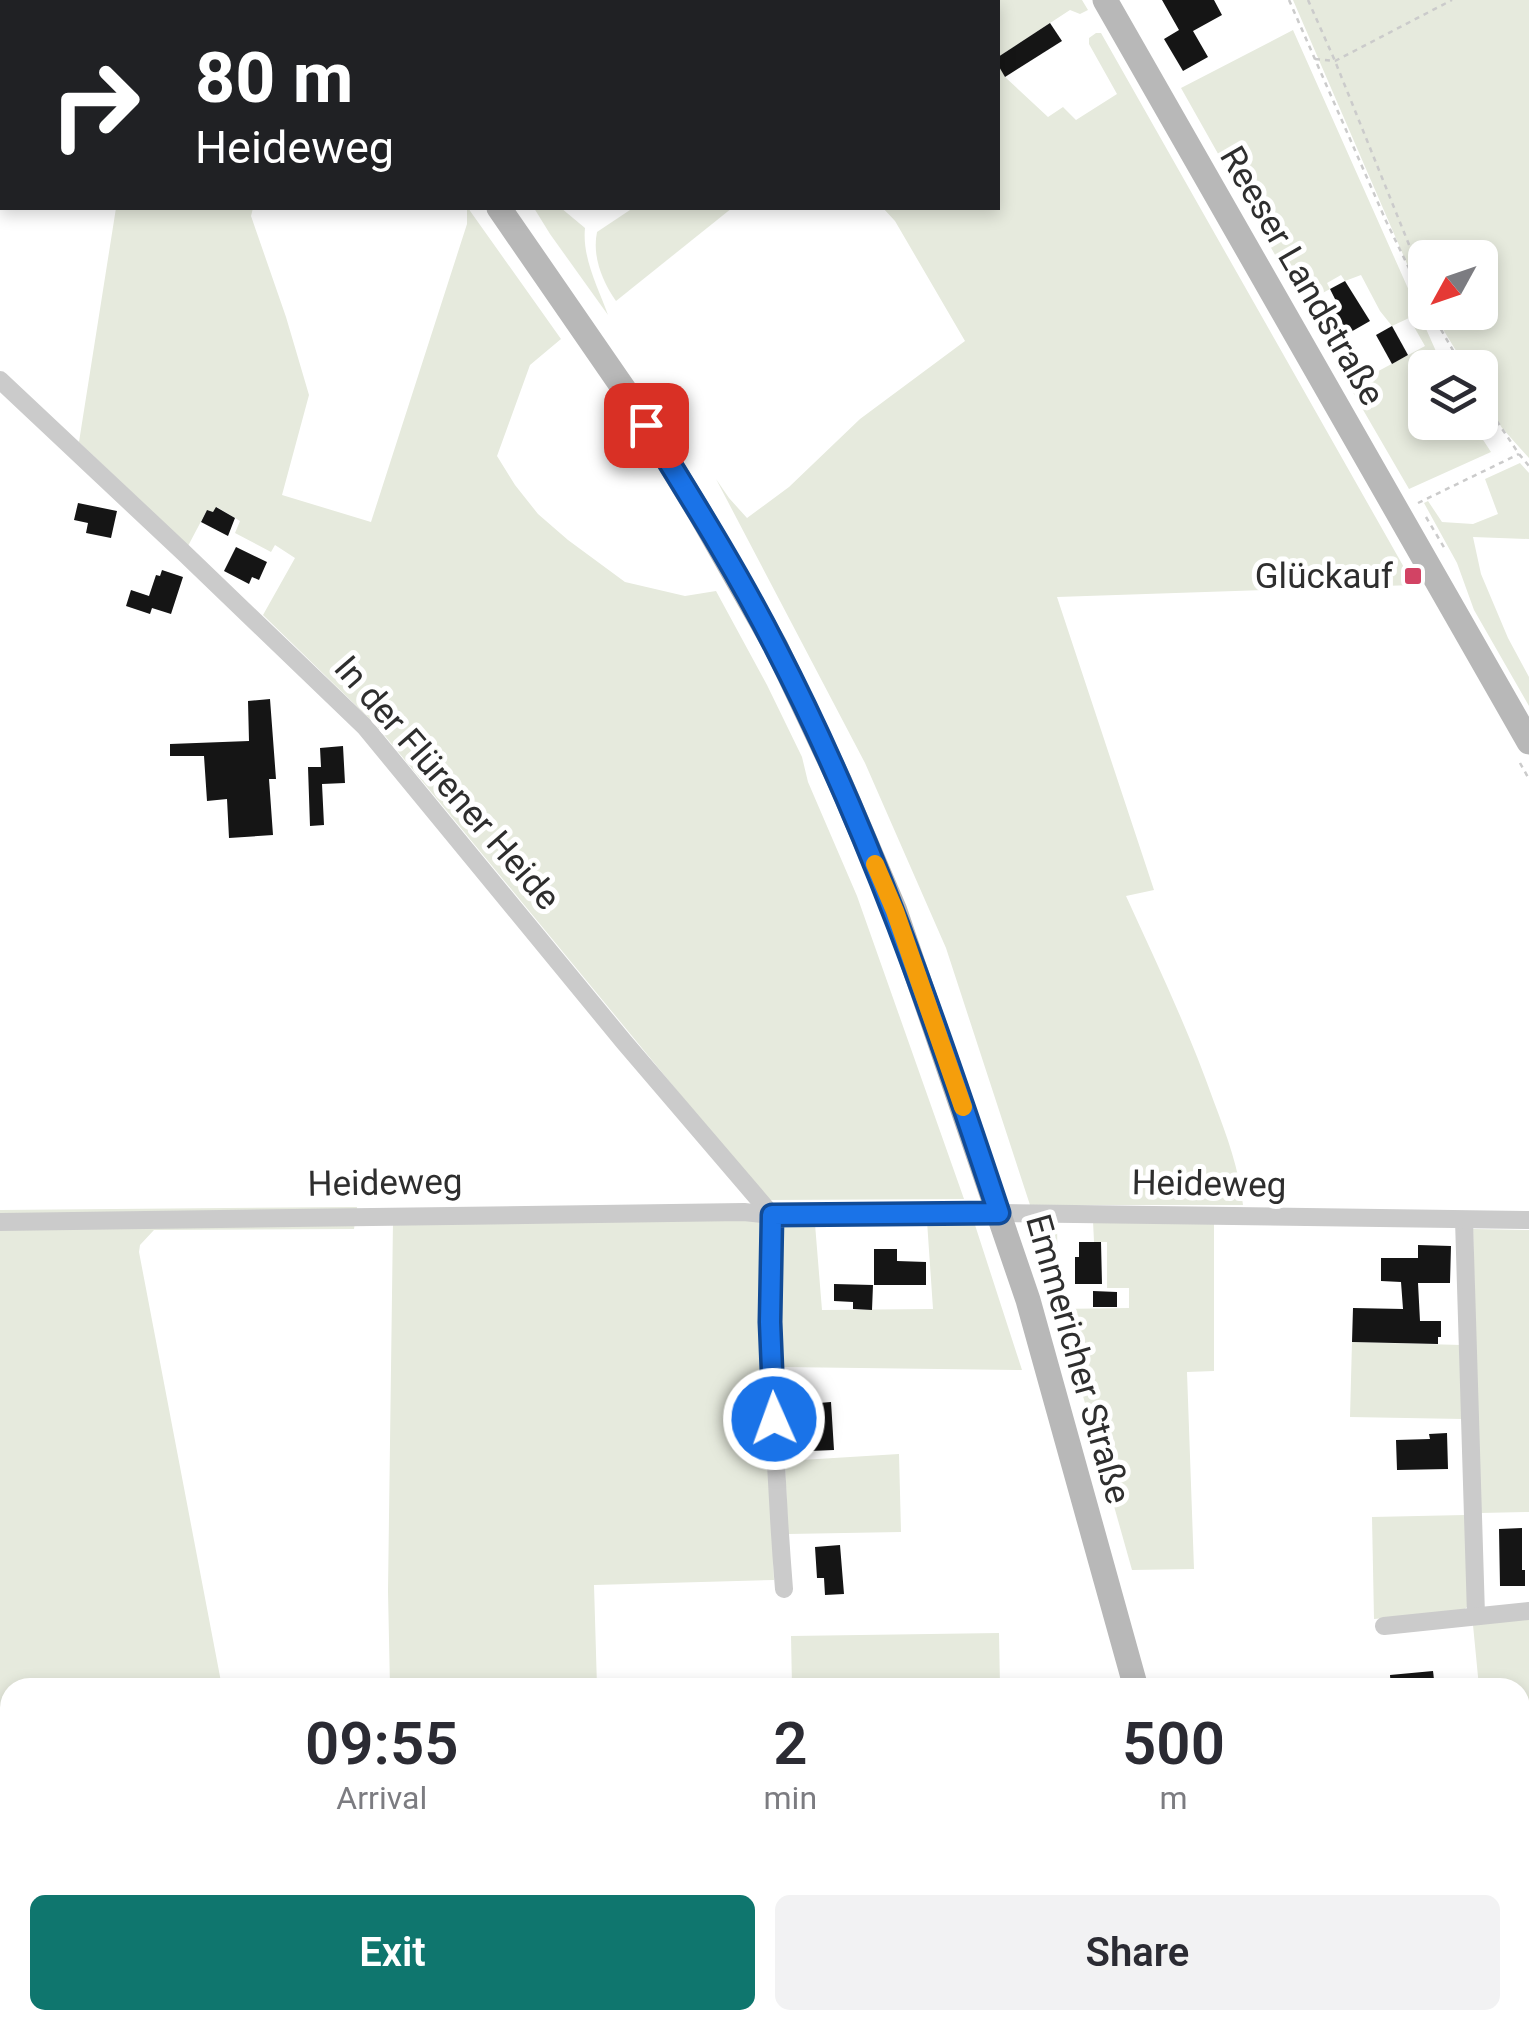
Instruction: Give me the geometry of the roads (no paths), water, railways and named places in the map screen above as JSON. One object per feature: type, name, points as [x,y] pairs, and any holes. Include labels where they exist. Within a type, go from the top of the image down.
[{"type":"main road","name":"Reeser Landstraße","points":[[1105,0],[1529,742]]},
{"type":"main road","name":"Emmericher Straße","points":[[501,210],[628,395],[701,515],[776,647],[839,780],[895,911],[999,1213],[1033,1319],[1133,1678]]},
{"type":"street","name":"In der Flürener Heide","points":[[0,380],[365,727],[772,1215]]},
{"type":"street","name":"Heideweg","points":[[0,1222],[744,1212],[1529,1220]]},
{"type":"street","points":[[772,1215],[770,1322],[784,1589]]},
{"type":"street","points":[[1464,1220],[1476,1615]]},
{"type":"street","points":[[1384,1626],[1529,1610]]},
{"type":"place","name":"Glückauf","points":[[1413,576]]}]
